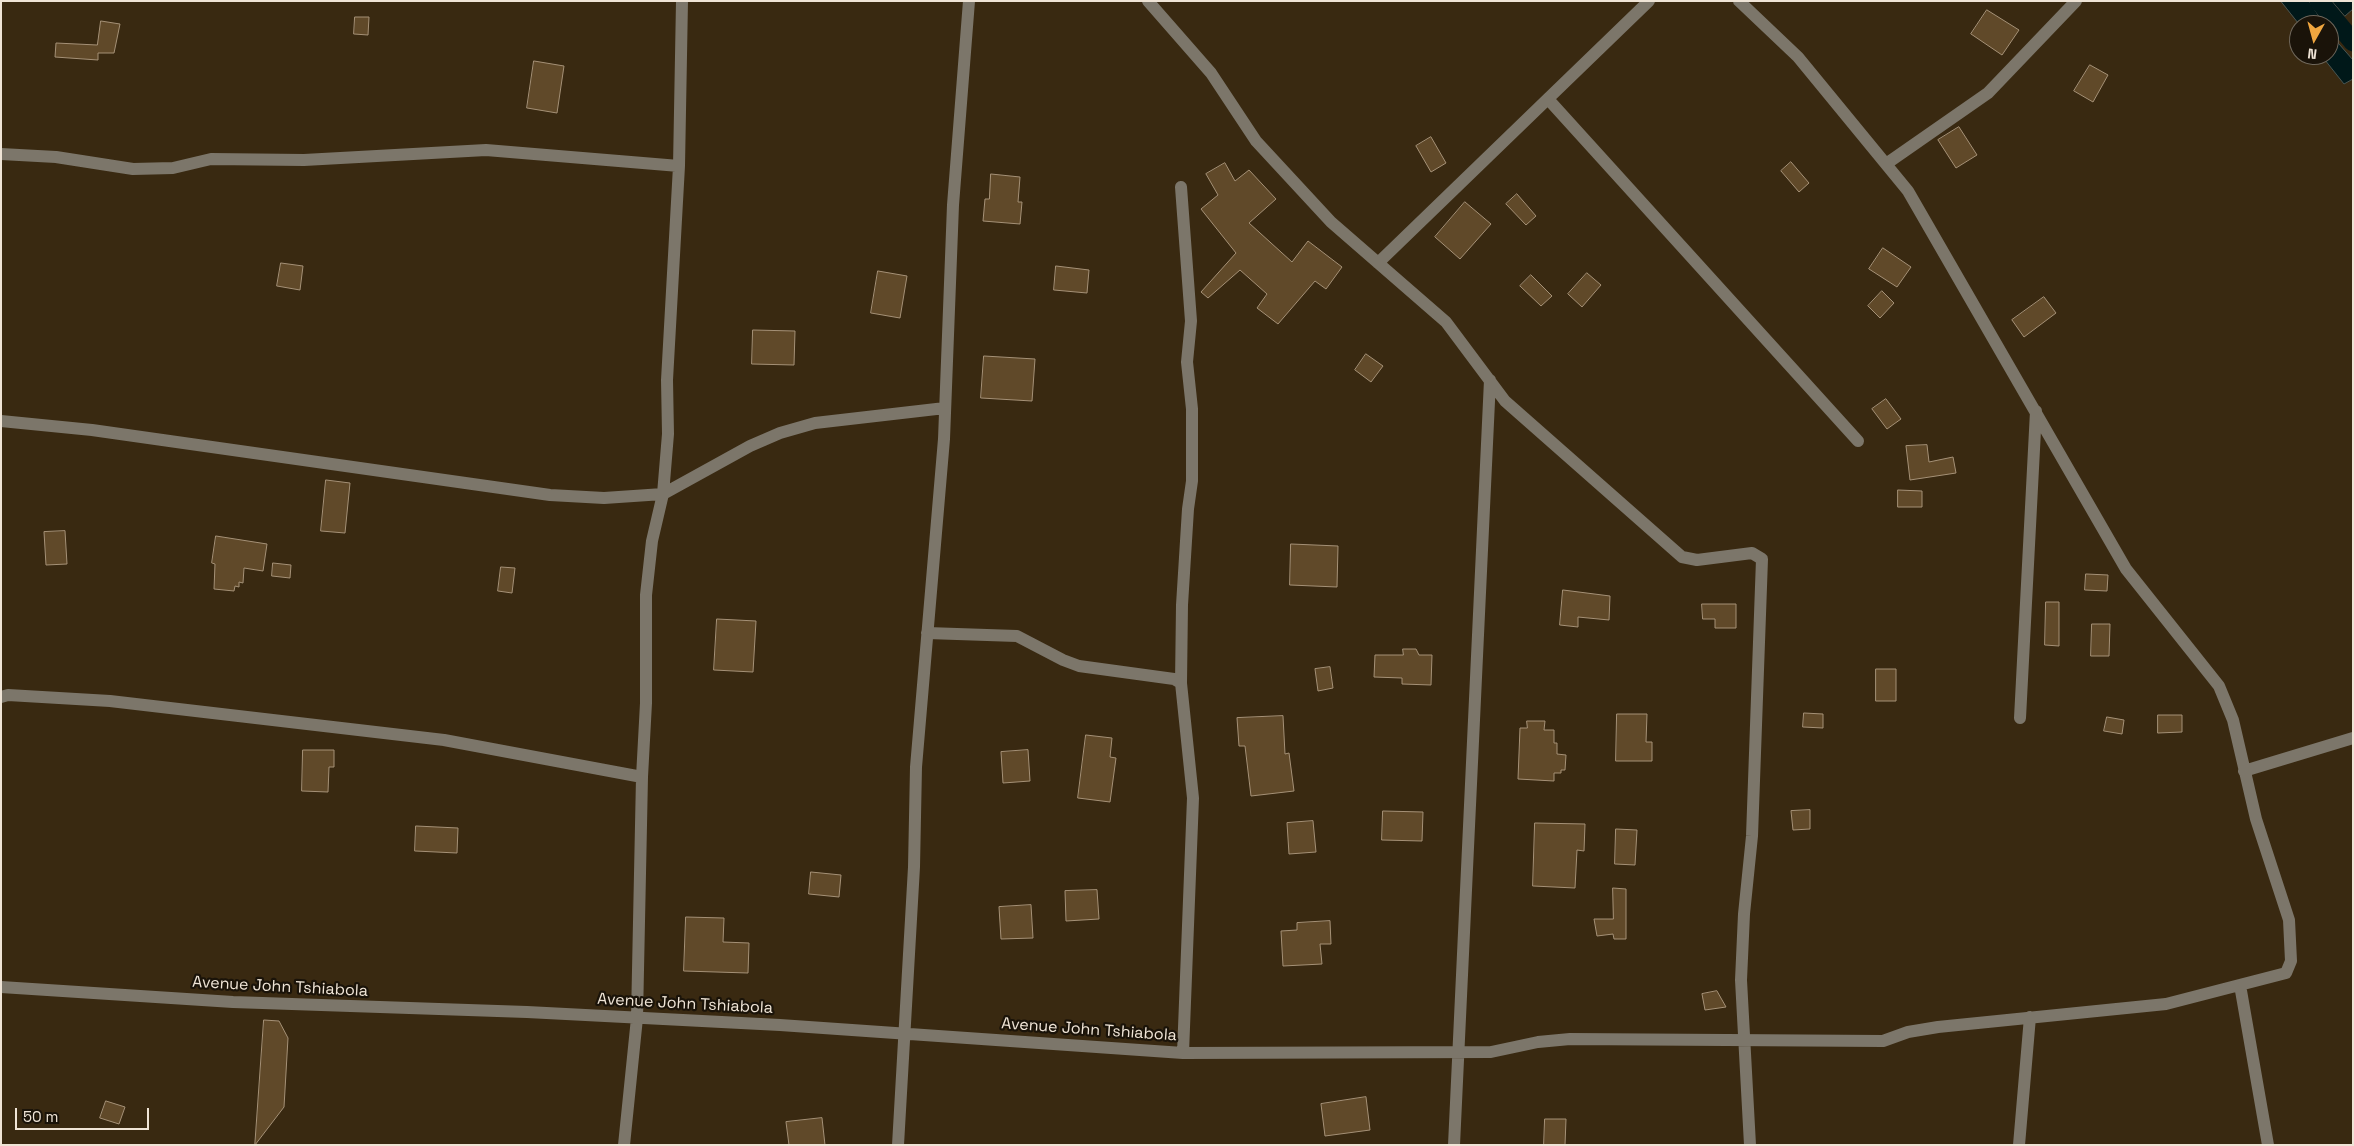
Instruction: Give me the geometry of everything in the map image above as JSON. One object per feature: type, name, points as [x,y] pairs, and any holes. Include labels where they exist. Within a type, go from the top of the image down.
[{"type":"street","points":[[624,1145],[637,1018],[642,777],[646,703],[646,596],[652,541],[663,494],[668,434],[669,324],[678,166],[682,1]]},
{"type":"street","points":[[898,1145],[906,1034],[914,867],[916,767],[945,408],[953,205],[969,1]]},
{"type":"street","points":[[1148,1],[1211,73],[1256,141],[1331,222],[1446,322],[1505,401],[1682,557],[1697,560],[1752,553],[1762,559],[1752,836],[1740,980],[1742,1042],[1750,1145]]},
{"type":"street","points":[[1378,263],[1650,1]]},
{"type":"street","points":[[1739,1],[1798,57],[1908,191],[2126,569],[2219,686],[2233,720],[2244,771],[2353,738]]},
{"type":"street","points":[[1886,164],[1988,93],[2076,1]]},
{"type":"street","points":[[1548,99],[1858,441]]},
{"type":"street","points":[[1,154],[56,157],[133,169],[173,168],[212,160],[304,160],[486,150],[678,166]]},
{"type":"street","points":[[1181,187],[1191,322],[1187,362],[1192,409],[1192,481],[1188,509],[1182,605],[1182,683],[1193,798],[1183,1053]]},
{"type":"street","points":[[1454,1145],[1490,380]]},
{"type":"street","points":[[1,421],[92,430],[550,495],[604,498],[663,494],[750,446],[780,433],[815,423],[945,408]]},
{"type":"street","points":[[2020,718],[2036,411]]},
{"type":"street","points":[[927,633],[1017,636],[1063,660],[1079,666],[1174,679],[1182,683]]},
{"type":"street","points":[[1,697],[8,694],[110,701],[444,740],[642,777]]},
{"type":"street","name":"Avenue John Tshiabola","points":[[1,987],[233,1002],[637,1018],[1183,1053],[1491,1052],[1538,1042],[1570,1039],[1676,1038],[1742,1042],[1808,1039],[1883,1041],[1908,1032],[1938,1027],[2166,1004],[2286,973],[2291,960],[2289,920],[2256,819],[2244,771]]},
{"type":"street","points":[[2240,985],[2268,1145]]},
{"type":"street","points":[[2019,1145],[2030,1017]]},
{"type":"water","points":[[2281,1],[2309,1],[2318,15],[2292,15]]},
{"type":"water","points":[[2332,1],[2353,1],[2353,9],[2345,16]]},
{"type":"water","points":[[2339,44],[2353,60],[2353,79],[2344,84],[2329,65],[2339,65]]},
{"type":"building","points":[[1987,10],[2019,30],[2002,55],[1971,34]]},
{"type":"building","points":[[355,17],[369,17],[368,35],[354,34]]},
{"type":"building","points":[[101,21],[120,24],[114,53],[98,53],[98,60],[55,57],[56,43],[97,45]]},
{"type":"building","points":[[534,61],[564,66],[557,113],[527,108]]},
{"type":"building","points":[[2090,65],[2108,75],[2093,102],[2074,91]]},
{"type":"building","points":[[1959,127],[1977,155],[1956,168],[1938,140]]},
{"type":"building","points":[[1431,137],[1446,163],[1431,172],[1416,146]]},
{"type":"building","points":[[1791,162],[1809,183],[1799,192],[1781,171]]},
{"type":"building","points":[[1225,163],[1235,181],[1249,170],[1276,199],[1249,223],[1292,262],[1308,241],[1342,267],[1326,289],[1315,281],[1278,324],[1257,308],[1267,294],[1240,270],[1208,298],[1201,292],[1236,253],[1201,209],[1218,195],[1206,174]]},
{"type":"building","points":[[991,174],[1020,177],[1018,202],[1022,202],[1020,224],[983,221],[985,199],[989,199]]},
{"type":"building","points":[[1517,194],[1536,216],[1526,225],[1506,204]]},
{"type":"building","points":[[1465,202],[1491,224],[1460,259],[1435,237]]},
{"type":"building","points":[[1883,248],[1911,267],[1897,287],[1869,269]]},
{"type":"building","points":[[281,263],[303,266],[300,290],[277,286]]},
{"type":"building","points":[[1056,266],[1089,270],[1087,293],[1054,290]]},
{"type":"building","points":[[878,271],[907,276],[900,318],[871,313]]},
{"type":"building","points":[[1587,273],[1601,285],[1582,307],[1568,294]]},
{"type":"building","points":[[1531,275],[1552,296],[1541,306],[1520,286]]},
{"type":"building","points":[[1882,291],[1894,303],[1880,318],[1868,306]]},
{"type":"building","points":[[2044,297],[2056,313],[2024,337],[2012,320]]},
{"type":"building","points":[[753,330],[795,331],[794,365],[752,364]]},
{"type":"building","points":[[1366,354],[1383,366],[1371,382],[1355,370]]},
{"type":"building","points":[[984,356],[1035,359],[1032,401],[981,398]]},
{"type":"building","points":[[1886,399],[1901,419],[1887,429],[1872,409]]},
{"type":"building","points":[[1927,445],[1929,462],[1953,457],[1956,473],[1910,480],[1906,446]]},
{"type":"building","points":[[326,480],[350,483],[345,533],[321,531]]},
{"type":"building","points":[[1898,490],[1922,491],[1922,507],[1898,507]]},
{"type":"building","points":[[65,531],[67,564],[46,565],[44,532]]},
{"type":"building","points":[[216,536],[267,544],[263,571],[244,568],[243,583],[239,582],[239,587],[235,586],[234,591],[214,589],[215,564],[212,563]]},
{"type":"building","points":[[1291,544],[1338,546],[1337,587],[1290,585]]},
{"type":"building","points":[[273,563],[291,565],[290,578],[272,576]]},
{"type":"building","points":[[501,567],[515,568],[512,593],[498,591]]},
{"type":"building","points":[[2086,574],[2108,575],[2107,591],[2085,590]]},
{"type":"building","points":[[1563,590],[1610,596],[1609,620],[1578,617],[1578,627],[1560,625]]},
{"type":"building","points":[[2046,602],[2059,602],[2059,646],[2045,645]]},
{"type":"building","points":[[1702,604],[1736,604],[1736,628],[1715,628],[1715,619],[1703,619]]},
{"type":"building","points":[[717,619],[756,621],[753,672],[714,670]]},
{"type":"building","points":[[2092,624],[2110,624],[2109,656],[2091,656]]},
{"type":"building","points":[[1403,649],[1416,649],[1419,655],[1432,655],[1431,685],[1402,684],[1402,678],[1374,677],[1375,655],[1403,655]]},
{"type":"building","points":[[1330,667],[1333,688],[1318,691],[1315,669]]},
{"type":"building","points":[[1876,669],[1896,669],[1896,701],[1876,701]]},
{"type":"building","points":[[1804,713],[1823,714],[1823,728],[1803,727]]},
{"type":"building","points":[[1617,714],[1647,714],[1646,742],[1652,742],[1652,761],[1616,761]]},
{"type":"building","points":[[2158,715],[2182,715],[2182,732],[2158,733]]},
{"type":"building","points":[[1283,716],[1285,754],[1289,753],[1294,791],[1251,796],[1245,746],[1239,746],[1237,718]]},
{"type":"building","points":[[2107,717],[2124,720],[2122,734],[2104,731]]},
{"type":"building","points":[[1527,721],[1545,721],[1544,730],[1554,730],[1554,743],[1557,743],[1557,754],[1566,755],[1565,770],[1561,770],[1561,773],[1554,773],[1554,781],[1518,779],[1520,728],[1527,728]]},
{"type":"building","points":[[1086,735],[1112,738],[1110,757],[1116,758],[1110,802],[1078,798]]},
{"type":"building","points":[[303,750],[334,750],[334,767],[329,767],[328,792],[302,791]]},
{"type":"building","points":[[1028,750],[1030,781],[1003,783],[1001,752]]},
{"type":"building","points":[[1810,810],[1810,829],[1793,830],[1791,811]]},
{"type":"building","points":[[1383,811],[1423,812],[1422,841],[1382,840]]},
{"type":"building","points":[[1313,821],[1316,852],[1289,854],[1287,823]]},
{"type":"building","points":[[1535,823],[1585,824],[1584,851],[1577,850],[1575,888],[1533,886]]},
{"type":"building","points":[[416,826],[458,828],[457,853],[415,851]]},
{"type":"building","points":[[1616,829],[1637,830],[1635,865],[1615,864]]},
{"type":"building","points":[[811,872],[841,875],[839,897],[809,894]]},
{"type":"building","points":[[1613,888],[1626,889],[1626,939],[1614,939],[1613,934],[1597,936],[1594,919],[1613,919]]},
{"type":"building","points":[[1097,890],[1099,919],[1066,921],[1065,891]]},
{"type":"building","points":[[1031,905],[1033,938],[1001,939],[999,907]]},
{"type":"building","points":[[686,917],[724,918],[723,942],[749,943],[748,973],[684,971]]},
{"type":"building","points":[[1330,921],[1331,944],[1320,944],[1322,964],[1283,966],[1281,931],[1297,930],[1297,923]]},
{"type":"building","points":[[1717,991],[1726,1007],[1705,1010],[1702,994]]},
{"type":"building","points":[[264,1020],[279,1021],[288,1038],[284,1107],[255,1145]]},
{"type":"building","points":[[1366,1097],[1370,1130],[1325,1136],[1321,1104]]},
{"type":"building","points":[[106,1101],[125,1107],[119,1124],[100,1118]]},
{"type":"building","points":[[822,1118],[825,1145],[789,1145],[786,1122]]},
{"type":"building","points":[[1545,1119],[1566,1119],[1565,1145],[1544,1145]]},
{"type":"waterway","points":[[2319,1],[2353,42]]}]
